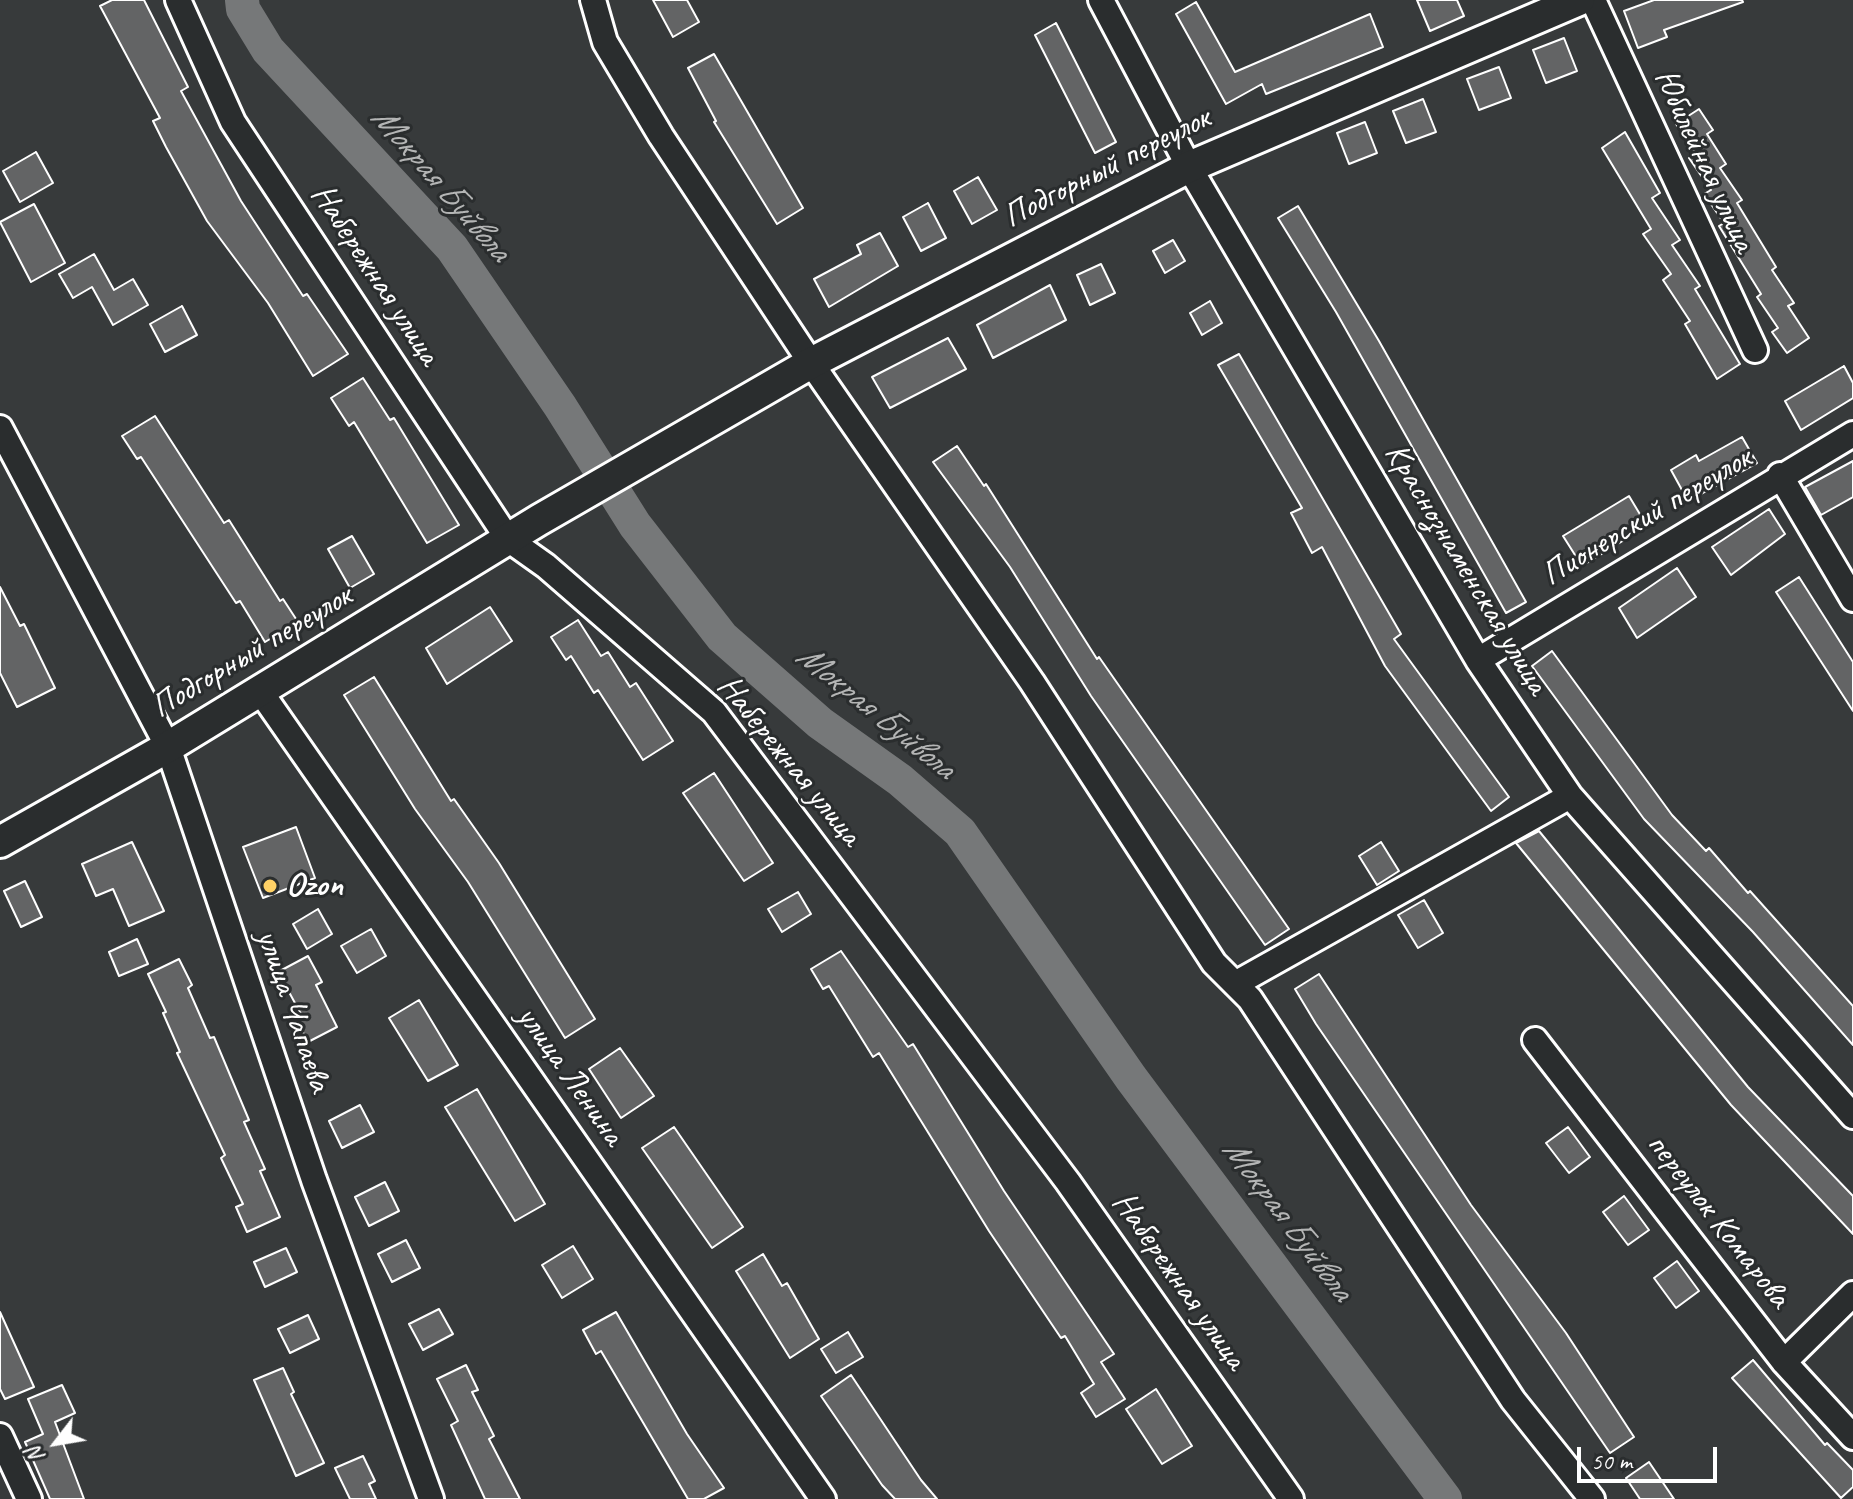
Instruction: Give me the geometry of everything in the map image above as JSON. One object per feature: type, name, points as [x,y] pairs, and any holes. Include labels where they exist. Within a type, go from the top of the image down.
[{"type":"main road","name":"Подгорный переулок","points":[[0,842],[168,747],[539,520],[811,363],[1189,167],[1579,0]]},
{"type":"street","name":"Набережная улица","points":[[178,0],[233,122],[508,539],[546,566],[714,712],[1068,1182],[1291,1499]]},
{"type":"street","points":[[593,0],[605,42],[621,69],[811,363],[1032,682],[1214,963],[1250,999],[1513,1400],[1592,1499]]},
{"type":"street","name":"Краснознаменская улица","points":[[1101,0],[1189,167],[1478,660],[1570,796],[1853,1116]]},
{"type":"street","name":"Юбилейная улица","points":[[1593,0],[1755,350]]},
{"type":"street","name":"улица Чапаева","points":[[0,428],[168,747],[314,1180],[431,1499]]},
{"type":"street","name":"Пионерский переулок","points":[[1478,660],[1780,475],[1853,434]]},
{"type":"street","points":[[1780,475],[1853,599]]},
{"type":"street","name":"улица Ленина","points":[[260,691],[823,1499]]},
{"type":"street","points":[[1235,984],[1570,796]]},
{"type":"street","name":"переулок Комарова","points":[[1535,1040],[1784,1362],[1853,1437]]},
{"type":"street","points":[[1784,1362],[1853,1294]]},
{"type":"street","points":[[0,1436],[29,1499]]},
{"type":"building","points":[[112,0],[144,0],[188,87],[181,91],[241,201],[303,296],[307,294],[348,354],[313,376],[268,303],[207,221],[166,147],[153,121],[160,118],[100,6]]},
{"type":"building","points":[[653,0],[687,0],[699,22],[673,37]]},
{"type":"building","points":[[1417,0],[1457,0],[1464,16],[1430,31]]},
{"type":"building","points":[[1654,0],[1743,2],[1664,30],[1667,37],[1638,48],[1624,11]]},
{"type":"building","points":[[1196,2],[1235,72],[1370,14],[1383,47],[1266,94],[1262,84],[1226,104],[1176,14]]},
{"type":"building","points":[[1056,23],[1116,142],[1095,153],[1035,35]]},
{"type":"building","points":[[1564,38],[1577,71],[1546,83],[1533,50]]},
{"type":"building","points":[[714,54],[803,208],[777,224],[714,122],[688,68]]},
{"type":"building","points":[[1499,67],[1511,98],[1479,110],[1467,79]]},
{"type":"building","points":[[1423,99],[1436,132],[1406,143],[1393,111]]},
{"type":"building","points":[[1699,109],[1713,130],[1707,134],[1726,164],[1720,168],[1742,200],[1737,203],[1776,267],[1772,270],[1794,303],[1788,306],[1809,338],[1787,353],[1772,332],[1778,328],[1757,297],[1761,294],[1719,226],[1724,223],[1704,194],[1711,190],[1689,158],[1696,154],[1676,124]]},
{"type":"building","points":[[1365,122],[1377,153],[1349,164],[1337,133]]},
{"type":"building","points":[[1625,132],[1660,193],[1652,198],[1680,240],[1672,245],[1700,286],[1695,289],[1740,364],[1717,379],[1685,324],[1690,321],[1663,280],[1671,274],[1643,234],[1651,229],[1602,148]]},
{"type":"building","points":[[36,152],[53,183],[20,202],[3,171]]},
{"type":"building","points":[[978,177],[997,210],[972,224],[954,191]]},
{"type":"building","points":[[928,203],[946,238],[921,251],[903,217]]},
{"type":"building","points":[[34,204],[65,263],[31,282],[0,222]]},
{"type":"building","points":[[1298,206],[1379,341],[1526,602],[1506,613],[1336,312],[1278,218]]},
{"type":"building","points":[[880,233],[898,266],[829,307],[814,279],[861,254],[857,245]]},
{"type":"building","points":[[1173,240],[1185,261],[1165,273],[1153,251]]},
{"type":"building","points":[[94,254],[114,290],[133,279],[148,305],[113,325],[92,287],[73,298],[59,274]]},
{"type":"building","points":[[1101,264],[1115,293],[1090,305],[1077,275]]},
{"type":"building","points":[[1050,285],[1066,320],[993,358],[977,325]]},
{"type":"building","points":[[1210,301],[1222,323],[1202,335],[1190,313]]},
{"type":"building","points":[[182,306],[197,335],[165,352],[150,324]]},
{"type":"building","points":[[948,338],[966,369],[890,408],[872,377]]},
{"type":"building","points":[[1239,354],[1401,634],[1394,639],[1509,797],[1491,811],[1385,666],[1322,547],[1312,553],[1291,513],[1302,508],[1218,365]]},
{"type":"building","points":[[1844,366],[1853,383],[1853,398],[1801,430],[1785,401]]},
{"type":"building","points":[[363,378],[390,420],[394,418],[459,525],[427,543],[354,422],[349,426],[331,398]]},
{"type":"building","points":[[155,416],[224,523],[229,520],[280,601],[283,599],[298,622],[265,642],[141,457],[137,459],[122,436]]},
{"type":"building","points":[[1742,437],[1757,463],[1688,501],[1671,470],[1696,455],[1699,461]]},
{"type":"building","points":[[957,446],[984,486],[986,484],[1097,659],[1099,657],[1289,929],[1265,945],[1091,696],[1010,567],[933,462]]},
{"type":"building","points":[[1853,461],[1853,497],[1821,515],[1805,487]]},
{"type":"building","points":[[1629,496],[1647,526],[1582,566],[1563,536]]},
{"type":"building","points":[[1769,509],[1785,534],[1731,575],[1712,547]]},
{"type":"building","points":[[352,536],[374,574],[350,588],[328,549]]},
{"type":"building","points":[[1677,568],[1696,597],[1637,638],[1619,608]]},
{"type":"building","points":[[1799,577],[1853,662],[1853,711],[1776,592]]},
{"type":"building","points":[[0,587],[20,626],[24,624],[55,688],[17,707],[0,673]]},
{"type":"building","points":[[490,607],[512,641],[447,684],[426,648]]},
{"type":"building","points":[[578,620],[601,656],[608,652],[630,687],[636,683],[673,741],[643,760],[598,690],[594,693],[571,656],[566,660],[551,637]]},
{"type":"building","points":[[1552,651],[1672,815],[1706,851],[1709,848],[1748,893],[1750,891],[1853,1006],[1853,1045],[1753,932],[1644,819],[1532,666]]},
{"type":"building","points":[[374,677],[451,801],[454,799],[499,863],[595,1019],[565,1038],[468,882],[415,809],[344,695]]},
{"type":"building","points":[[714,773],[773,863],[744,881],[683,793]]},
{"type":"building","points":[[296,827],[315,878],[263,898],[243,847]]},
{"type":"building","points":[[1539,831],[1748,1087],[1853,1196],[1853,1234],[1731,1105],[1516,843]]},
{"type":"building","points":[[132,842],[164,911],[129,926],[113,889],[96,896],[82,864]]},
{"type":"building","points":[[1381,842],[1399,871],[1377,885],[1359,856]]},
{"type":"building","points":[[25,881],[42,917],[21,927],[4,891]]},
{"type":"building","points":[[798,892],[811,914],[782,932],[768,909]]},
{"type":"building","points":[[1424,900],[1443,933],[1418,948],[1398,915]]},
{"type":"building","points":[[318,909],[332,934],[307,949],[293,924]]},
{"type":"building","points":[[371,929],[386,956],[357,973],[341,946]]},
{"type":"building","points":[[137,939],[148,964],[119,976],[109,952]]},
{"type":"building","points":[[841,951],[908,1047],[913,1044],[1004,1191],[1114,1354],[1101,1362],[1125,1399],[1096,1417],[1081,1393],[1094,1384],[1065,1336],[1061,1338],[989,1231],[879,1053],[873,1057],[829,986],[823,989],[811,969]]},
{"type":"building","points":[[308,956],[322,982],[316,985],[337,1027],[308,1042],[295,1017],[301,1014],[278,972]]},
{"type":"building","points":[[179,959],[192,985],[188,988],[210,1038],[214,1037],[249,1120],[244,1122],[265,1169],[260,1171],[280,1217],[247,1232],[236,1207],[243,1204],[221,1158],[225,1155],[177,1053],[180,1052],[163,1013],[166,1012],[148,974]]},
{"type":"building","points":[[1319,974],[1471,1205],[1566,1333],[1634,1437],[1610,1453],[1316,1024],[1295,989]]},
{"type":"building","points":[[419,1000],[458,1065],[428,1081],[389,1018]]},
{"type":"building","points":[[620,1048],[654,1096],[621,1118],[589,1069]]},
{"type":"building","points":[[477,1089],[545,1204],[515,1221],[445,1107]]},
{"type":"building","points":[[360,1105],[374,1132],[342,1148],[329,1121]]},
{"type":"building","points":[[674,1127],[743,1227],[712,1248],[642,1148]]},
{"type":"building","points":[[1568,1127],[1590,1157],[1569,1173],[1546,1143]]},
{"type":"building","points":[[385,1182],[399,1211],[369,1226],[355,1197]]},
{"type":"building","points":[[1624,1196],[1649,1230],[1628,1245],[1603,1212]]},
{"type":"building","points":[[406,1240],[420,1268],[392,1282],[378,1254]]},
{"type":"building","points":[[573,1246],[593,1279],[562,1298],[542,1265]]},
{"type":"building","points":[[286,1248],[297,1272],[265,1287],[254,1262]]},
{"type":"building","points":[[763,1254],[782,1286],[787,1283],[819,1339],[790,1358],[736,1271]]},
{"type":"building","points":[[1677,1261],[1699,1291],[1676,1308],[1654,1278]]},
{"type":"building","points":[[439,1309],[453,1334],[423,1350],[409,1324]]},
{"type":"building","points":[[0,1312],[34,1387],[5,1399],[0,1389]]},
{"type":"building","points":[[616,1312],[687,1434],[724,1488],[704,1499],[688,1499],[601,1351],[596,1354],[583,1330]]},
{"type":"building","points":[[308,1315],[319,1339],[290,1353],[278,1329]]},
{"type":"building","points":[[848,1332],[863,1357],[836,1373],[821,1349]]},
{"type":"building","points":[[1753,1360],[1825,1445],[1827,1443],[1853,1470],[1853,1487],[1841,1498],[1732,1378]]},
{"type":"building","points":[[466,1365],[478,1390],[472,1392],[494,1436],[489,1439],[520,1499],[485,1499],[451,1425],[458,1421],[437,1379]]},
{"type":"building","points":[[283,1368],[294,1392],[291,1394],[324,1463],[296,1476],[254,1380]]},
{"type":"building","points":[[851,1375],[937,1499],[895,1499],[882,1485],[821,1396]]},
{"type":"building","points":[[62,1385],[75,1413],[55,1422],[84,1499],[50,1499],[25,1442],[43,1434],[28,1399]]},
{"type":"building","points":[[1156,1389],[1192,1446],[1162,1464],[1126,1409]]},
{"type":"building","points":[[363,1456],[375,1481],[369,1484],[376,1499],[350,1499],[335,1468]]},
{"type":"building","points":[[1649,1462],[1674,1499],[1640,1499],[1626,1478]]},
{"type":"waterway","name":"Мокрая Буйвола","points":[[242,0],[243,9],[268,50],[452,248],[560,406],[635,525],[722,637],[820,723],[900,780],[960,832],[1131,1078],[1445,1499]]},
{"type":"place","name":"Ozon","points":[[270,886]]}]
